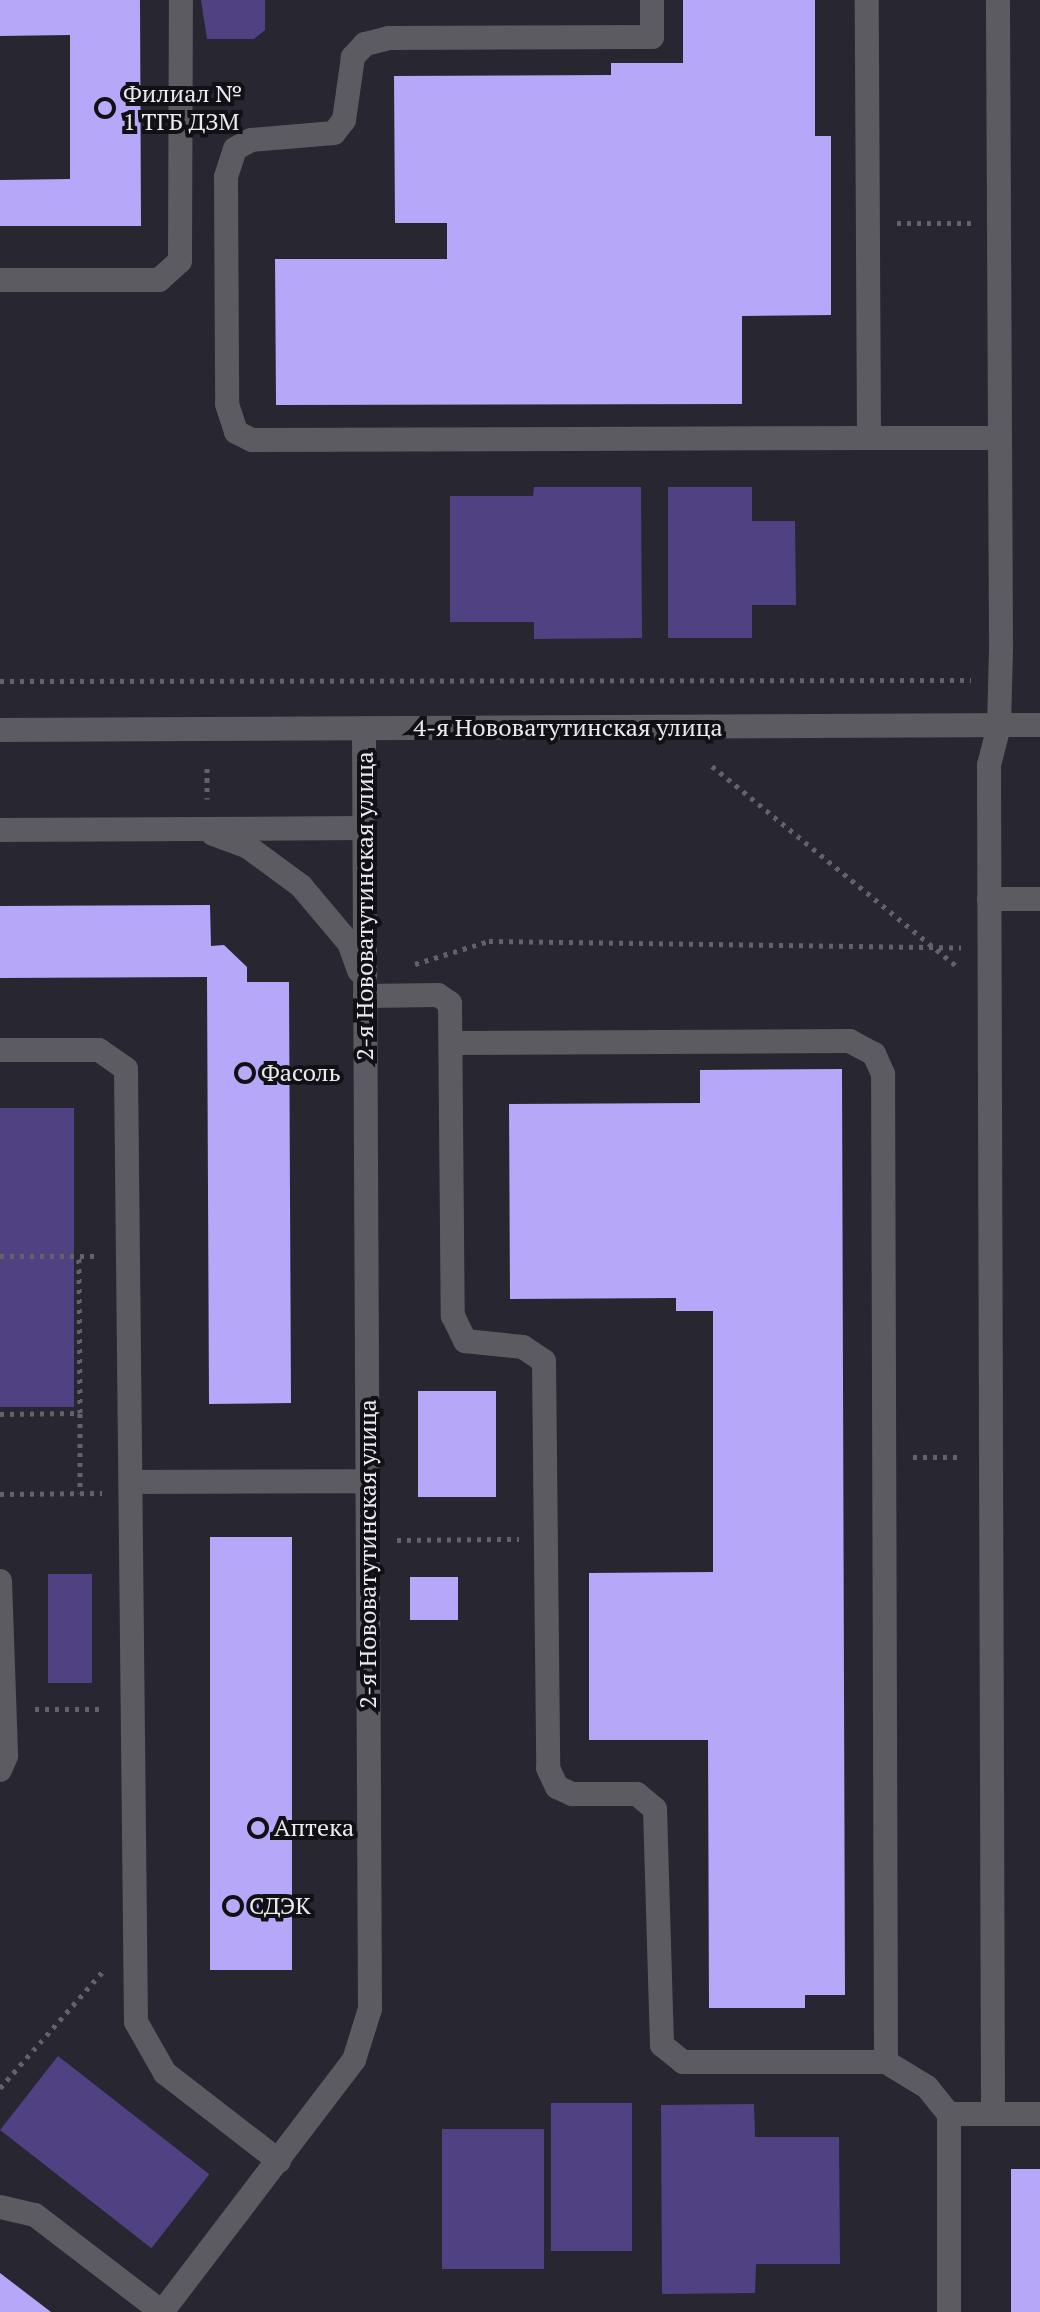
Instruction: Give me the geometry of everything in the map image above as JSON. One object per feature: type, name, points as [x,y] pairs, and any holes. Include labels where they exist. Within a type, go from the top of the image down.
[{"type":"street","points":[[0,280],[159,280],[180,261],[181,0]]},
{"type":"street","points":[[652,0],[652,37],[389,38],[365,44],[353,57],[344,120],[334,133],[251,140],[235,149],[226,177],[229,421],[252,440],[1000,438]]},
{"type":"street","points":[[867,0],[869,438]]},
{"type":"street","points":[[993,2114],[989,765],[999,726],[1000,680],[998,0]]},
{"type":"street","name":"4-я Нововатутинская улица","points":[[0,730],[1040,725]]},
{"type":"street","name":"2-я Нововатутинская улица","points":[[162,2312],[354,2060],[370,2009],[364,729]]},
{"type":"street","points":[[0,830],[364,828]]},
{"type":"street","points":[[200,829],[248,847],[301,886],[349,943],[365,992],[445,998],[452,1043],[453,1316],[465,1341],[523,1347],[544,1361],[548,1768],[557,1787],[572,1794],[637,1794],[655,1809],[662,2045],[683,2062],[886,2062],[927,2087],[949,2114],[949,2312]]},
{"type":"street","points":[[989,899],[1040,899]]},
{"type":"street","points":[[452,1043],[850,1041],[874,1054],[883,1074],[886,2062]]},
{"type":"street","points":[[0,1050],[99,1050],[126,1069],[136,2022],[145,2047],[165,2073],[279,2161]]},
{"type":"street","points":[[131,1487],[367,1481]]},
{"type":"street","points":[[0,1581],[6,1756],[0,1770]]},
{"type":"street","points":[[949,2114],[1040,2114]]},
{"type":"street","points":[[0,2207],[35,2215],[162,2312]]},
{"type":"path","points":[[868,223],[999,223]]},
{"type":"path","points":[[0,681],[1000,680]]},
{"type":"path","points":[[712,766],[990,993]]},
{"type":"path","points":[[365,992],[435,954],[489,941],[990,949]]},
{"type":"path","points":[[0,1256],[130,1256]]},
{"type":"path","points":[[79,1256],[80,1493]]},
{"type":"path","points":[[0,1414],[80,1413]]},
{"type":"path","points":[[884,1457],[991,1457]]},
{"type":"path","points":[[0,1494],[80,1493],[131,1487]]},
{"type":"path","points":[[368,1540],[546,1539]]},
{"type":"path","points":[[35,1709],[132,1709]]},
{"type":"path","points":[[0,2088],[133,1937]]},
{"type":"shaded area","points":[[201,0],[265,0],[265,30],[254,39],[207,39]]},
{"type":"shaded area","points":[[534,487],[641,487],[642,638],[534,639],[534,622],[450,622],[450,496],[533,496]]},
{"type":"shaded area","points":[[668,487],[752,487],[752,521],[795,521],[796,605],[752,605],[752,638],[668,638]]},
{"type":"shaded area","points":[[0,1108],[74,1108],[74,1407],[0,1407]]},
{"type":"shaded area","points":[[48,1574],[92,1574],[92,1683],[48,1683]]},
{"type":"shaded area","points":[[58,2056],[209,2174],[151,2248],[0,2130]]},
{"type":"shaded area","points":[[551,2103],[632,2103],[632,2251],[551,2251]]},
{"type":"shaded area","points":[[754,2104],[755,2137],[839,2137],[840,2264],[756,2264],[755,2293],[662,2294],[661,2105]]},
{"type":"shaded area","points":[[442,2129],[544,2129],[544,2269],[442,2269]]},
{"type":"building","name":"Филиал № 1 ТГБ ДЗМ","points":[[0,0],[140,0],[141,226],[0,226],[0,180],[70,179],[70,35],[0,36]]},
{"type":"building","points":[[683,0],[815,0],[815,136],[831,136],[831,315],[742,316],[742,404],[276,405],[275,259],[447,259],[447,223],[395,223],[394,76],[611,75],[611,63],[683,63]]},
{"type":"building","points":[[210,905],[211,946],[224,945],[247,967],[247,982],[289,982],[291,1403],[209,1404],[207,977],[0,978],[0,906]]},
{"type":"building","points":[[842,1069],[845,1995],[805,1995],[805,2008],[709,2008],[708,1740],[589,1740],[589,1573],[713,1572],[713,1311],[676,1311],[676,1298],[510,1299],[509,1104],[700,1103],[700,1070]]},
{"type":"building","points":[[418,1391],[496,1391],[496,1497],[418,1497]]},
{"type":"building","points":[[210,1537],[292,1537],[292,1970],[210,1970]]},
{"type":"building","points":[[410,1577],[458,1577],[458,1620],[410,1620]]},
{"type":"building","points":[[1011,2169],[1040,2169],[1040,2312],[1011,2312]]},
{"type":"building","points":[[0,2273],[51,2312],[0,2312]]},
{"type":"place","name":"Филиал № 1 ТГБ ДЗМ","points":[[105,108]]},
{"type":"place","name":"Фасоль","points":[[245,1073]]},
{"type":"place","name":"Аптека","points":[[258,1828]]},
{"type":"place","name":"СДЭК","points":[[233,1906]]}]
